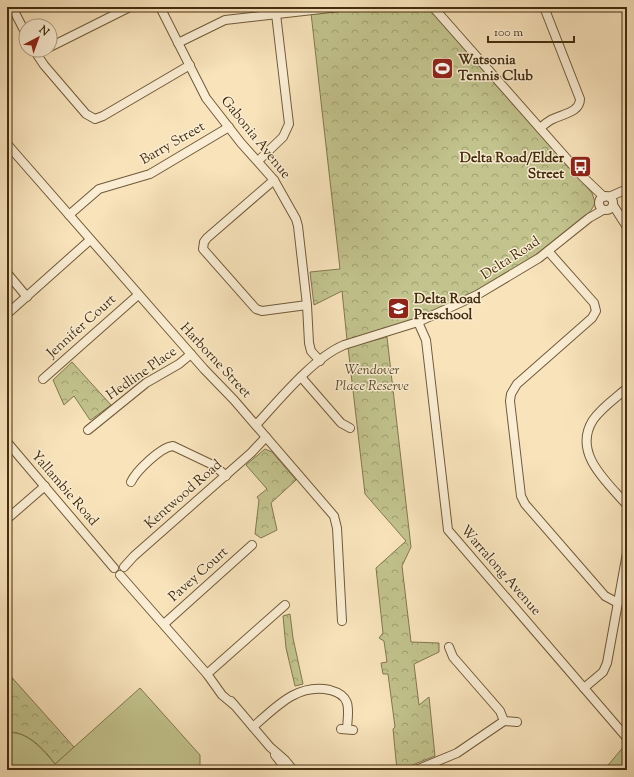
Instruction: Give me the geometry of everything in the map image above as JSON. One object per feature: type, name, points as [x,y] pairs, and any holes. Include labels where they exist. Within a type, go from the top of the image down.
[{"type":"street","points":[[12,7],[18,19]]},
{"type":"street","points":[[58,43],[130,7]]},
{"type":"street","name":"Gabonia Avenue","points":[[160,7],[206,98],[274,180],[298,226],[307,305],[309,347],[320,361]]},
{"type":"street","points":[[178,43],[222,21],[340,7]]},
{"type":"street","points":[[433,7],[626,225]]},
{"type":"street","points":[[540,128],[552,119],[576,108],[580,102],[580,95],[544,7]]},
{"type":"street","points":[[258,161],[284,137],[289,124],[276,14]]},
{"type":"street","points":[[39,58],[44,66],[86,114],[95,118],[103,116],[190,65]]},
{"type":"street","name":"Barry Street","points":[[68,215],[100,189],[150,174],[229,127]]},
{"type":"street","name":"Harborne Street","points":[[7,144],[138,295],[254,423],[336,520],[342,621]]},
{"type":"street","points":[[274,180],[207,238],[204,242],[203,249],[256,309],[262,311],[307,305]]},
{"type":"street","name":"Delta Road","points":[[254,423],[276,404],[301,377],[334,350],[344,345],[421,321],[464,302],[493,286],[548,251],[606,203],[626,190]]},
{"type":"street","points":[[7,314],[90,240]]},
{"type":"street","points":[[548,251],[594,303],[596,311],[592,318],[517,384],[511,394],[510,401],[521,496],[525,504],[605,596],[618,603]]},
{"type":"street","points":[[7,273],[27,296]]},
{"type":"street","name":"Jennifer Court","points":[[43,379],[138,295]]},
{"type":"street","name":"Warralong Avenue","points":[[421,321],[426,340],[448,530],[627,738]]},
{"type":"street","name":"Hedline Place","points":[[88,430],[146,383],[179,364],[191,354]]},
{"type":"street","points":[[301,377],[341,424],[350,428]]},
{"type":"street","points":[[627,388],[593,420],[588,431],[587,443],[588,456],[595,468],[627,505]]},
{"type":"street","name":"Kentwood Road","points":[[120,568],[268,439]]},
{"type":"street","name":"Yallambie Road","points":[[7,442],[102,552],[120,568],[135,590],[207,674],[222,696],[234,705],[270,747],[287,770]]},
{"type":"street","points":[[132,482],[140,469],[162,450],[173,446],[216,466],[226,476]]},
{"type":"street","points":[[7,520],[45,486]]},
{"type":"street","name":"Pavey Court","points":[[164,624],[252,545]]},
{"type":"street","points":[[584,688],[600,675],[607,663],[627,553]]},
{"type":"street","points":[[207,674],[285,605]]},
{"type":"street","points":[[449,647],[453,657],[500,711],[504,721]]},
{"type":"street","points":[[253,727],[290,696],[302,690],[320,689],[340,693],[345,698],[348,708],[347,729]]},
{"type":"street","points":[[416,770],[457,753],[504,721],[517,722]]},
{"type":"street","name":"Yallambie Road","points":[[270,747],[285,760],[293,770]]},
{"type":"green space","points":[[356,7],[428,7],[592,193],[595,202],[588,214],[569,230],[518,267],[491,283],[436,310],[347,340],[342,291],[314,305],[310,272],[340,269],[311,13]]},
{"type":"green space","name":"Wendover Place Reserve","points":[[387,337],[411,547],[402,566],[411,642],[439,643],[439,652],[414,664],[419,705],[429,697],[435,756],[400,770],[397,770],[393,729],[395,727],[388,674],[383,674],[381,663],[387,662],[384,641],[379,638],[383,633],[376,568],[406,541],[365,494],[348,347]]},
{"type":"green space","points":[[72,362],[111,405],[90,420],[74,396],[64,405],[53,380]]},
{"type":"green space","points":[[265,449],[272,452],[296,480],[271,503],[277,530],[261,538],[255,534],[259,500],[257,497],[267,489],[246,465]]},
{"type":"green space","points":[[290,614],[293,638],[303,684],[295,686],[286,648],[283,616]]},
{"type":"green space","points":[[7,672],[74,747],[55,764],[40,747],[28,737],[21,734],[7,733]]},
{"type":"green space","points":[[140,688],[200,755],[200,770],[7,770],[7,733],[21,734],[28,738],[40,747],[55,764]]},
{"type":"green space","points":[[625,745],[627,747],[627,770],[604,770]]},
{"type":"place","name":"Watsonia Tennis Club","points":[[442,69]]},
{"type":"place","name":"Delta Road/Elder Street","points":[[580,167]]},
{"type":"place","name":"Delta Road Preschool","points":[[398,308]]}]
